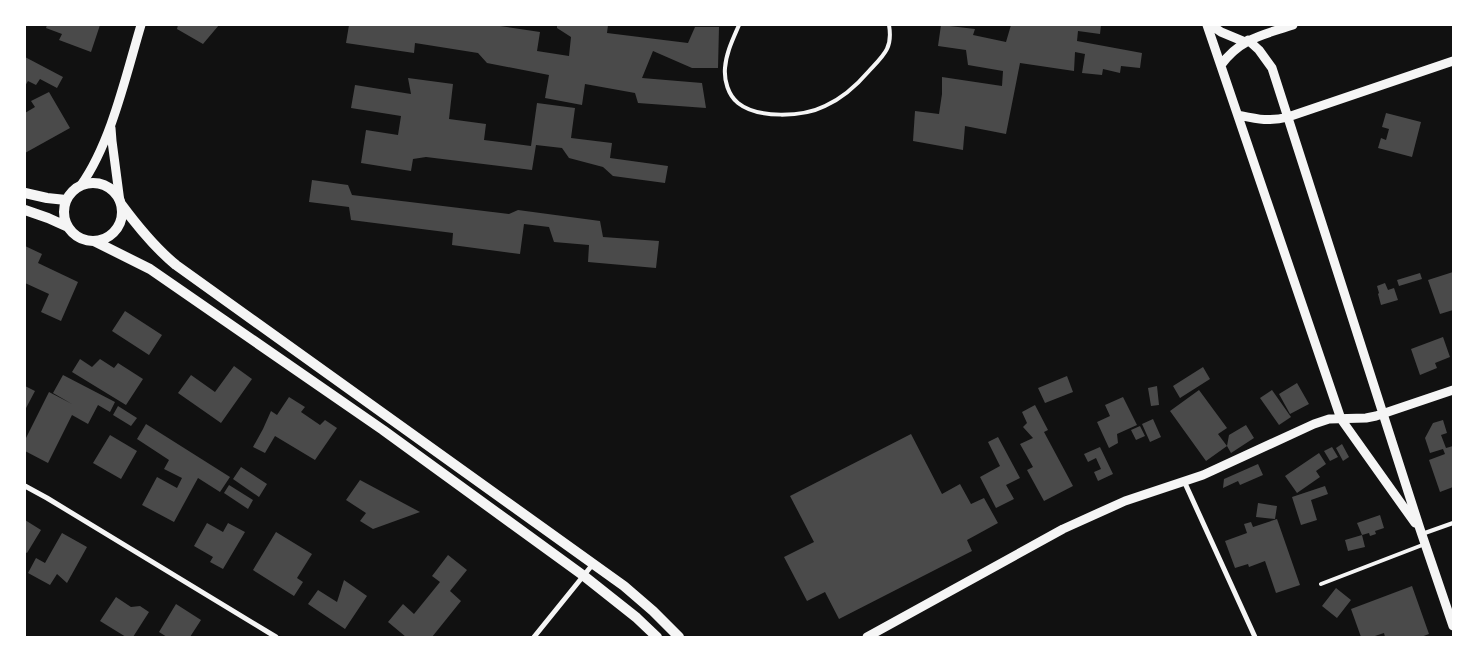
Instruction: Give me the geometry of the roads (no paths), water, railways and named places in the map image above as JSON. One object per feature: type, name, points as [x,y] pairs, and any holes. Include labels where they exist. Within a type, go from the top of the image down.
[{"type":"main road","points":[[68,227],[64,212],[66,200],[75,189],[93,183],[106,186],[113,191],[134,222],[161,252],[176,265],[624,586],[654,610],[679,637]]},
{"type":"main road","points":[[25,193],[66,200]]},
{"type":"main road","points":[[94,241],[105,238],[118,227],[122,216],[121,203]]},
{"type":"main road","points":[[25,210],[68,227],[79,237],[94,241],[150,269],[383,430],[584,576],[657,637]]},
{"type":"main road","points":[[326,391],[335,379]]},
{"type":"street","points":[[81,186],[92,168],[111,124],[141,25]]},
{"type":"street","points":[[1207,25],[1341,419],[1421,532]]},
{"type":"street","points":[[1211,25],[1221,32],[1246,41],[1260,50],[1272,68],[1453,626]]},
{"type":"street","points":[[1221,65],[1234,50],[1246,41],[1293,25]]},
{"type":"street","points":[[1238,115],[1264,121],[1288,117],[1453,61]]},
{"type":"street","points":[[111,124],[121,203]]},
{"type":"street","points":[[867,637],[1063,529],[1125,501],[1218,468],[1314,424],[1328,420],[1366,418],[1453,390]]},
{"type":"street","points":[[1184,481],[1255,637]]},
{"type":"street","points":[[25,486],[276,637]]},
{"type":"street","points":[[534,637],[593,564]]},
{"type":"lane","points":[[739,25],[729,49],[725,68],[726,83],[730,93],[738,103],[754,110],[788,115],[805,114],[824,107],[842,97],[888,50],[891,36],[889,25]]},
{"type":"lane","points":[[1421,532],[1453,523]]},
{"type":"lane","points":[[1321,584],[1425,544]]}]
